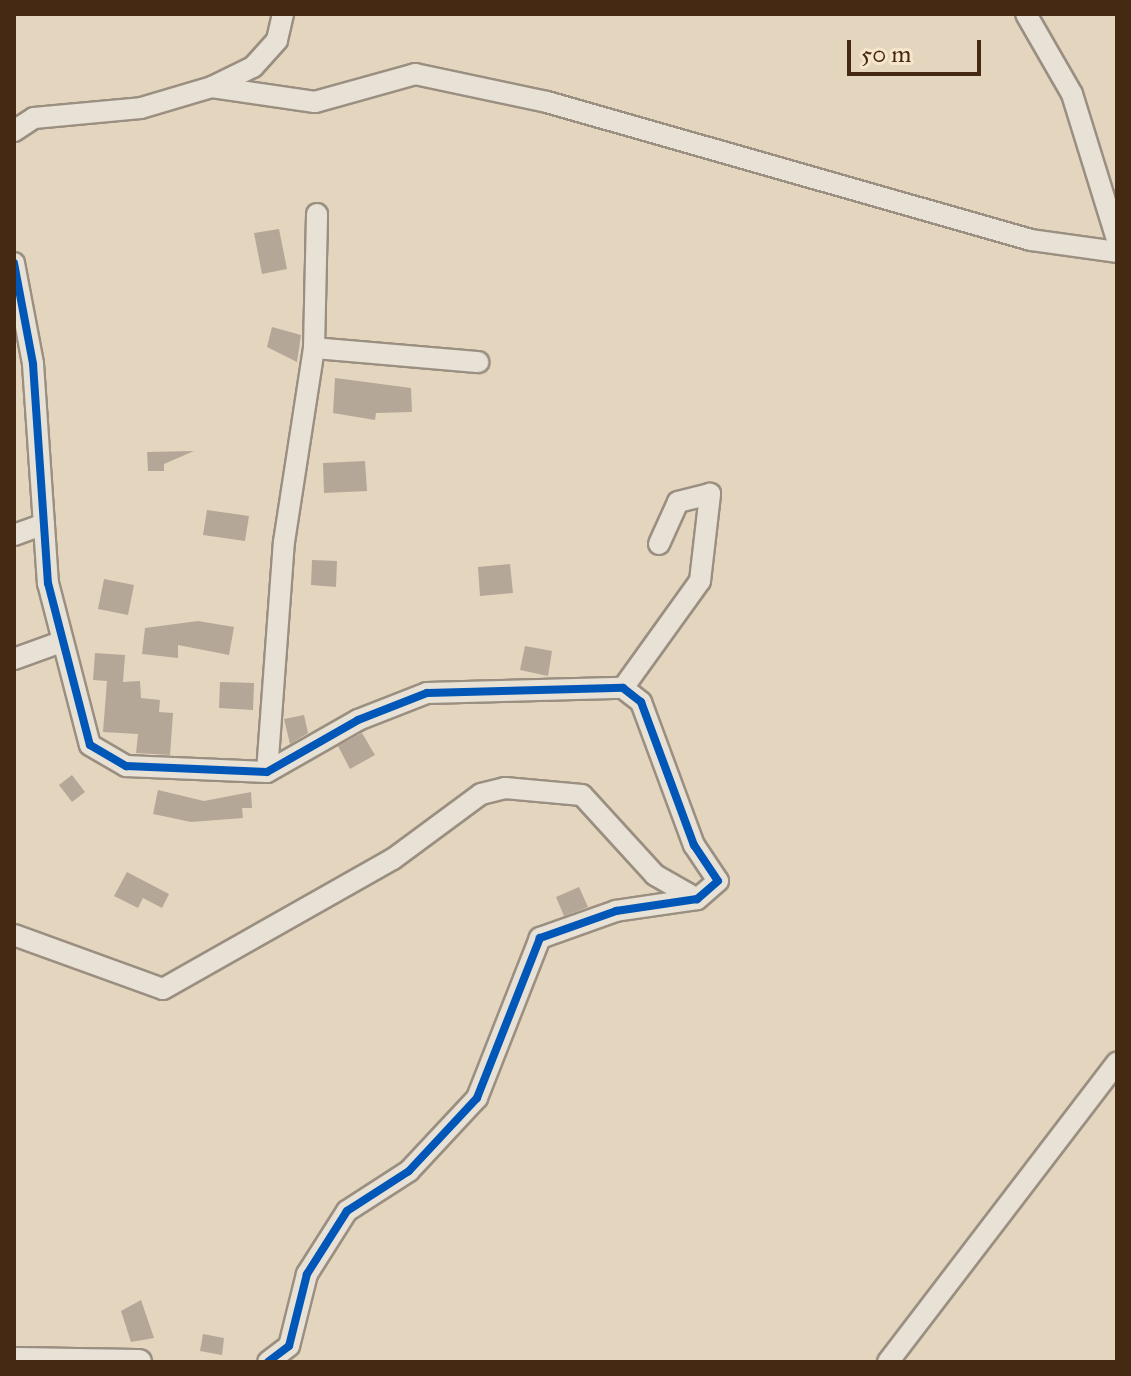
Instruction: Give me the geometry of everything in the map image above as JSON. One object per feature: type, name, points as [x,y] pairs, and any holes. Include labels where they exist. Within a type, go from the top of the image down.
[{"type":"street","points":[[14,131],[34,118],[141,108],[212,87],[253,67],[277,40],[283,14]]},
{"type":"street","points":[[1026,14],[1072,94],[1117,239]]},
{"type":"street","points":[[212,87],[315,102],[415,74],[547,102],[1031,240],[1117,252]]},
{"type":"street","points":[[267,772],[284,542],[314,348],[317,214]]},
{"type":"street","points":[[14,263],[33,364],[44,524],[61,642],[90,745],[126,766],[267,772],[358,720],[427,693],[623,688],[641,702],[694,845],[715,873],[714,890],[697,899],[616,911],[540,938],[477,1098],[409,1171],[347,1211],[307,1274],[289,1346],[268,1362]]},
{"type":"street","points":[[314,348],[478,362]]},
{"type":"street","points":[[623,688],[700,581],[697,557],[710,494],[678,502],[659,544]]},
{"type":"street","points":[[14,535],[44,524]]},
{"type":"street","points":[[14,659],[61,642]]},
{"type":"street","points":[[14,935],[163,989],[393,859],[481,794],[505,788],[582,795],[655,875],[697,899]]},
{"type":"street","points":[[888,1362],[1117,1062]]},
{"type":"street","points":[[14,1360],[139,1362]]},
{"type":"building","points":[[279,229],[287,269],[262,274],[254,233]]},
{"type":"building","points":[[272,327],[301,335],[297,362],[267,347]]},
{"type":"building","points":[[335,378],[411,388],[412,412],[376,413],[375,420],[333,413]]},
{"type":"building","points":[[194,451],[164,464],[164,471],[148,471],[147,452]]},
{"type":"building","points":[[365,461],[367,491],[324,493],[323,463]]},
{"type":"building","points":[[207,510],[249,516],[245,541],[203,535]]},
{"type":"building","points":[[312,560],[337,561],[336,587],[311,585]]},
{"type":"building","points":[[510,564],[513,593],[480,596],[478,567]]},
{"type":"building","points":[[104,579],[134,585],[128,615],[98,609]]},
{"type":"building","points":[[198,621],[234,627],[229,655],[178,645],[178,658],[142,654],[145,628]]},
{"type":"building","points":[[525,646],[552,651],[548,676],[520,670]]},
{"type":"building","points":[[95,653],[125,655],[123,682],[140,681],[141,698],[160,700],[159,712],[173,713],[170,755],[136,753],[138,734],[103,732],[107,681],[93,680]]},
{"type":"building","points":[[220,682],[254,683],[253,710],[219,708]]},
{"type":"building","points":[[304,715],[308,733],[290,744],[284,719]]},
{"type":"building","points":[[362,733],[375,755],[350,769],[338,746]]},
{"type":"building","points":[[72,775],[85,792],[72,802],[59,785]]},
{"type":"building","points":[[158,790],[204,801],[251,792],[252,808],[242,808],[243,818],[191,822],[153,814]]},
{"type":"building","points":[[127,872],[169,894],[162,908],[143,898],[138,908],[114,896]]},
{"type":"building","points":[[579,887],[588,907],[564,916],[556,897]]},
{"type":"building","points":[[141,1300],[154,1338],[131,1342],[121,1311]]},
{"type":"building","points":[[203,1334],[224,1338],[222,1355],[200,1351]]},
{"type":"cycle path","points":[[14,263],[33,364],[48,583],[90,745],[126,766],[267,772],[358,720],[427,693],[623,688],[641,702],[694,845],[718,881],[697,899],[616,911],[540,938],[477,1098],[409,1171],[347,1211],[307,1274],[289,1346],[268,1362]]}]
